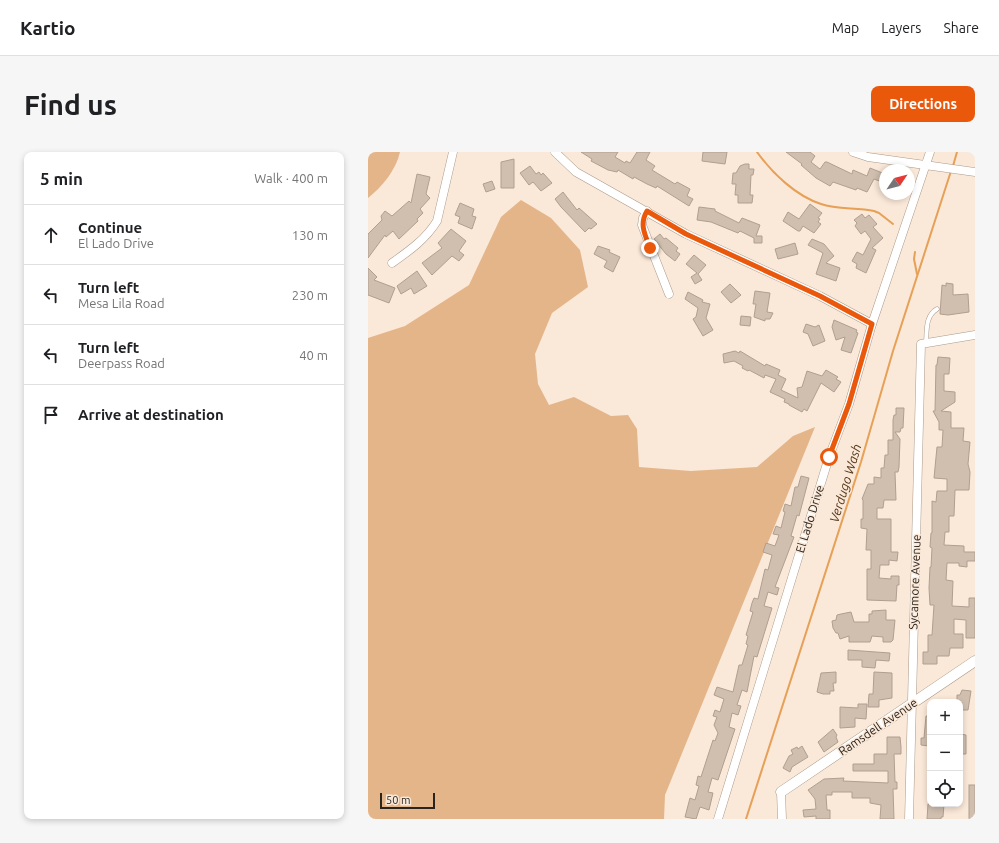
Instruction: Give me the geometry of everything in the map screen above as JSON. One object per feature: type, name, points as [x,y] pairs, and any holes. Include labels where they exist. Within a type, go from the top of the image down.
[{"type":"street","points":[[392,263],[418,244],[431,231],[437,221],[453,152]]},
{"type":"street","points":[[555,152],[576,172],[686,234],[820,296],[872,324]]},
{"type":"street","points":[[853,152],[975,172]]},
{"type":"street","name":"El Lado Drive","points":[[718,819],[829,457],[849,404],[872,324],[930,152]]},
{"type":"street","points":[[647,211],[642,218],[642,225],[669,294]]},
{"type":"street","points":[[924,344],[975,335]]},
{"type":"street","name":"Sycamore Avenue","points":[[909,819],[911,706],[924,344]]},
{"type":"street","name":"Ramsdell Avenue","points":[[781,792],[911,706],[975,661]]},
{"type":"street","points":[[781,792],[782,819]]},
{"type":"lane","points":[[924,344],[930,313],[937,309]]},
{"type":"shaded area","points":[[368,152],[400,152],[388,178],[368,198]]},
{"type":"shaded area","points":[[521,200],[551,218],[580,250],[588,287],[552,313],[535,354],[538,384],[549,405],[574,397],[611,416],[628,415],[637,429],[639,467],[691,471],[757,467],[793,436],[815,427],[665,795],[664,819],[368,819],[368,338],[405,326],[469,285],[501,217]]},
{"type":"building","points":[[581,152],[618,152],[615,157],[625,163],[626,161],[630,163],[637,152],[650,152],[646,160],[655,166],[652,170],[675,184],[677,182],[690,189],[687,196],[693,199],[689,206],[657,186],[656,188],[634,177],[633,179],[618,170],[617,172],[608,170],[591,161],[592,159]]},
{"type":"building","points":[[703,152],[727,152],[725,164],[702,161]]},
{"type":"building","points":[[786,152],[810,152],[815,156],[811,162],[820,169],[825,162],[827,162],[852,174],[853,170],[867,176],[870,168],[879,172],[879,181],[874,179],[867,192],[833,182],[830,186],[816,178],[801,165],[802,164]]},
{"type":"building","points":[[514,159],[514,188],[501,188],[501,162]]},
{"type":"building","points":[[749,164],[749,169],[754,169],[753,175],[751,175],[750,195],[753,195],[752,203],[738,203],[738,195],[735,195],[736,184],[732,184],[733,173],[736,173],[740,166]]},
{"type":"building","points":[[530,166],[536,174],[539,172],[541,175],[543,173],[552,183],[541,191],[533,182],[529,185],[520,173]]},
{"type":"building","points":[[417,174],[430,177],[426,194],[430,198],[420,209],[423,213],[417,219],[418,221],[399,239],[393,231],[386,237],[385,235],[368,258],[368,234],[382,220],[381,216],[385,211],[392,216],[409,201],[411,203]]},
{"type":"building","points":[[492,181],[495,189],[486,192],[483,184]]},
{"type":"building","points":[[563,192],[577,210],[579,208],[597,224],[585,232],[555,199]]},
{"type":"building","points":[[460,203],[474,209],[472,216],[476,217],[472,229],[458,223],[460,217],[455,215]]},
{"type":"building","points":[[810,204],[822,213],[818,218],[820,219],[818,222],[821,224],[814,233],[803,226],[800,231],[798,231],[783,221],[788,212],[799,219]]},
{"type":"building","points":[[699,207],[715,209],[715,211],[739,223],[742,218],[760,225],[756,236],[762,236],[762,243],[754,243],[754,238],[740,231],[738,233],[711,222],[697,220]]},
{"type":"building","points":[[862,214],[865,218],[869,215],[877,224],[873,227],[883,238],[872,248],[876,250],[866,273],[856,268],[857,264],[852,261],[857,252],[863,255],[871,239],[865,231],[861,234],[855,226],[857,223],[854,220]]},
{"type":"building","points":[[451,229],[466,241],[459,251],[464,255],[459,261],[452,256],[432,275],[422,263],[442,248],[438,243]]},
{"type":"building","points":[[660,234],[664,239],[666,238],[678,248],[676,251],[680,254],[675,261],[666,254],[654,239]]},
{"type":"building","points":[[812,239],[824,244],[834,256],[826,263],[840,268],[836,281],[816,274],[823,253],[808,245]]},
{"type":"building","points":[[795,243],[798,254],[778,259],[775,249]]},
{"type":"building","points":[[598,246],[610,250],[609,252],[620,257],[613,272],[604,267],[607,261],[594,254]]},
{"type":"building","points":[[694,255],[706,265],[698,274],[702,280],[695,284],[691,277],[697,273],[686,264]]},
{"type":"building","points":[[368,268],[377,277],[374,280],[395,288],[389,303],[368,295]]},
{"type":"building","points":[[417,271],[427,286],[414,294],[411,288],[401,294],[397,286]]},
{"type":"building","points":[[946,283],[953,284],[953,295],[968,294],[969,312],[948,315],[940,314],[942,285],[946,286]]},
{"type":"building","points":[[730,284],[741,295],[731,303],[721,292]]},
{"type":"building","points":[[755,291],[770,293],[767,312],[773,313],[770,319],[765,319],[765,321],[754,317],[756,304],[753,304]]},
{"type":"building","points":[[688,292],[703,300],[702,302],[710,304],[706,318],[713,330],[703,336],[693,319],[696,317],[698,308],[685,299]]},
{"type":"building","points":[[741,316],[751,317],[750,326],[740,325]]},
{"type":"building","points":[[834,320],[857,330],[856,332],[858,333],[851,353],[841,350],[845,337],[836,340],[832,327]]},
{"type":"building","points":[[806,324],[815,327],[819,325],[825,341],[813,346],[808,334],[803,332]]},
{"type":"building","points":[[735,351],[739,353],[740,351],[765,366],[766,364],[780,370],[778,375],[786,379],[781,390],[798,398],[797,388],[802,387],[807,371],[822,376],[826,370],[838,377],[836,379],[841,382],[834,392],[821,383],[807,411],[804,409],[802,412],[784,402],[785,399],[770,392],[776,379],[765,375],[764,378],[742,368],[743,366],[734,361],[724,363],[723,354]]},
{"type":"building","points":[[938,357],[950,358],[949,374],[944,374],[944,391],[955,392],[955,402],[941,411],[951,412],[951,428],[964,428],[963,441],[970,442],[968,464],[970,472],[969,490],[955,490],[954,516],[949,516],[949,532],[945,532],[944,545],[964,546],[964,552],[975,552],[975,561],[967,561],[967,567],[959,566],[959,563],[947,563],[946,580],[953,581],[952,606],[969,607],[969,598],[975,598],[975,638],[966,638],[966,620],[954,619],[954,634],[963,634],[963,648],[950,648],[949,656],[937,656],[937,664],[923,664],[923,652],[928,652],[928,635],[932,635],[934,605],[930,605],[929,588],[932,548],[930,547],[932,533],[932,501],[936,502],[937,491],[947,491],[947,479],[934,478],[937,447],[942,447],[943,430],[939,430],[939,422],[933,411],[935,411],[936,365]]},
{"type":"building","points":[[896,408],[904,408],[903,428],[901,428],[900,432],[895,432],[900,439],[899,467],[898,472],[895,472],[896,500],[884,500],[883,508],[877,508],[877,519],[891,519],[891,552],[898,552],[897,561],[889,560],[889,565],[880,565],[879,578],[891,579],[891,576],[899,576],[899,585],[897,585],[896,601],[867,600],[867,569],[871,569],[871,550],[866,550],[867,529],[861,528],[861,519],[863,519],[862,499],[868,484],[874,484],[874,477],[881,478],[881,468],[884,468],[885,455],[888,455],[888,440],[893,440],[893,420],[894,415],[896,415]]},
{"type":"building","points":[[801,476],[809,478],[799,516],[797,515],[791,536],[794,537],[775,587],[779,588],[777,595],[768,592],[764,606],[772,608],[757,657],[754,656],[747,692],[742,690],[737,705],[741,706],[738,715],[732,713],[729,727],[735,729],[718,780],[712,778],[708,792],[713,793],[709,810],[700,807],[696,819],[685,817],[690,798],[695,800],[699,786],[696,785],[698,776],[701,777],[713,740],[715,741],[718,733],[714,725],[717,717],[713,716],[715,710],[720,712],[724,699],[714,695],[717,687],[733,692],[739,665],[742,665],[748,645],[746,644],[748,636],[746,635],[753,612],[750,611],[752,603],[754,598],[758,599],[765,569],[768,570],[772,555],[763,552],[766,543],[775,546],[779,535],[773,534],[776,526],[781,528],[785,512],[783,511],[785,504],[791,506],[795,487],[798,487]]},
{"type":"building","points":[[886,610],[886,620],[895,620],[893,640],[891,642],[883,642],[883,637],[872,636],[870,642],[849,642],[849,636],[840,639],[838,633],[836,633],[833,628],[832,621],[836,620],[837,615],[851,612],[854,622],[869,622],[869,614],[872,614],[872,611]]},
{"type":"building","points":[[848,650],[890,653],[889,661],[876,660],[875,668],[862,667],[862,660],[848,660]]},
{"type":"building","points":[[836,672],[836,683],[833,683],[834,691],[830,691],[830,694],[817,692],[821,673]]},
{"type":"building","points":[[874,672],[892,673],[892,698],[879,700],[879,707],[868,707],[869,694],[873,694]]},
{"type":"building","points":[[962,690],[971,691],[968,710],[963,710],[963,699],[957,699],[957,695],[960,695]]},
{"type":"building","points":[[858,704],[867,704],[866,719],[855,718],[855,727],[840,728],[840,707],[858,708]]},
{"type":"building","points":[[927,716],[927,746],[921,745],[921,738],[924,738]]},
{"type":"building","points":[[833,729],[837,735],[836,737],[838,742],[824,752],[818,742]]},
{"type":"building","points":[[963,734],[966,735],[966,754],[963,754]]},
{"type":"building","points":[[887,737],[900,737],[901,747],[901,754],[894,754],[895,782],[897,782],[897,789],[893,789],[894,819],[880,819],[881,805],[870,803],[870,798],[852,798],[852,792],[832,792],[832,795],[826,795],[827,810],[830,810],[830,819],[816,819],[816,816],[804,817],[803,810],[816,809],[815,799],[808,790],[824,779],[844,778],[843,781],[888,783],[888,771],[853,771],[853,764],[874,764],[874,754],[887,754]]},
{"type":"building","points":[[802,746],[808,757],[792,767],[790,772],[783,768],[789,756],[793,754],[791,750],[797,747],[798,749]]},
{"type":"building","points":[[969,785],[975,785],[975,819],[969,819]]},
{"type":"building","points":[[928,807],[944,807],[943,817],[941,817],[941,819],[927,819]]},
{"type":"waterway","points":[[757,152],[777,176],[785,183],[812,200],[827,206],[874,211],[893,224]]},
{"type":"waterway","name":"Verdugo Wash","points":[[953,166],[957,152]]},
{"type":"waterway","name":"Verdugo Wash","points":[[746,819],[861,462],[893,351],[951,171]]},
{"type":"waterway","points":[[915,252],[914,259],[917,274]]},
{"type":"route","points":[[650,248],[642,225],[642,218],[647,211],[686,234],[820,296],[872,324],[849,404],[829,457]]}]
